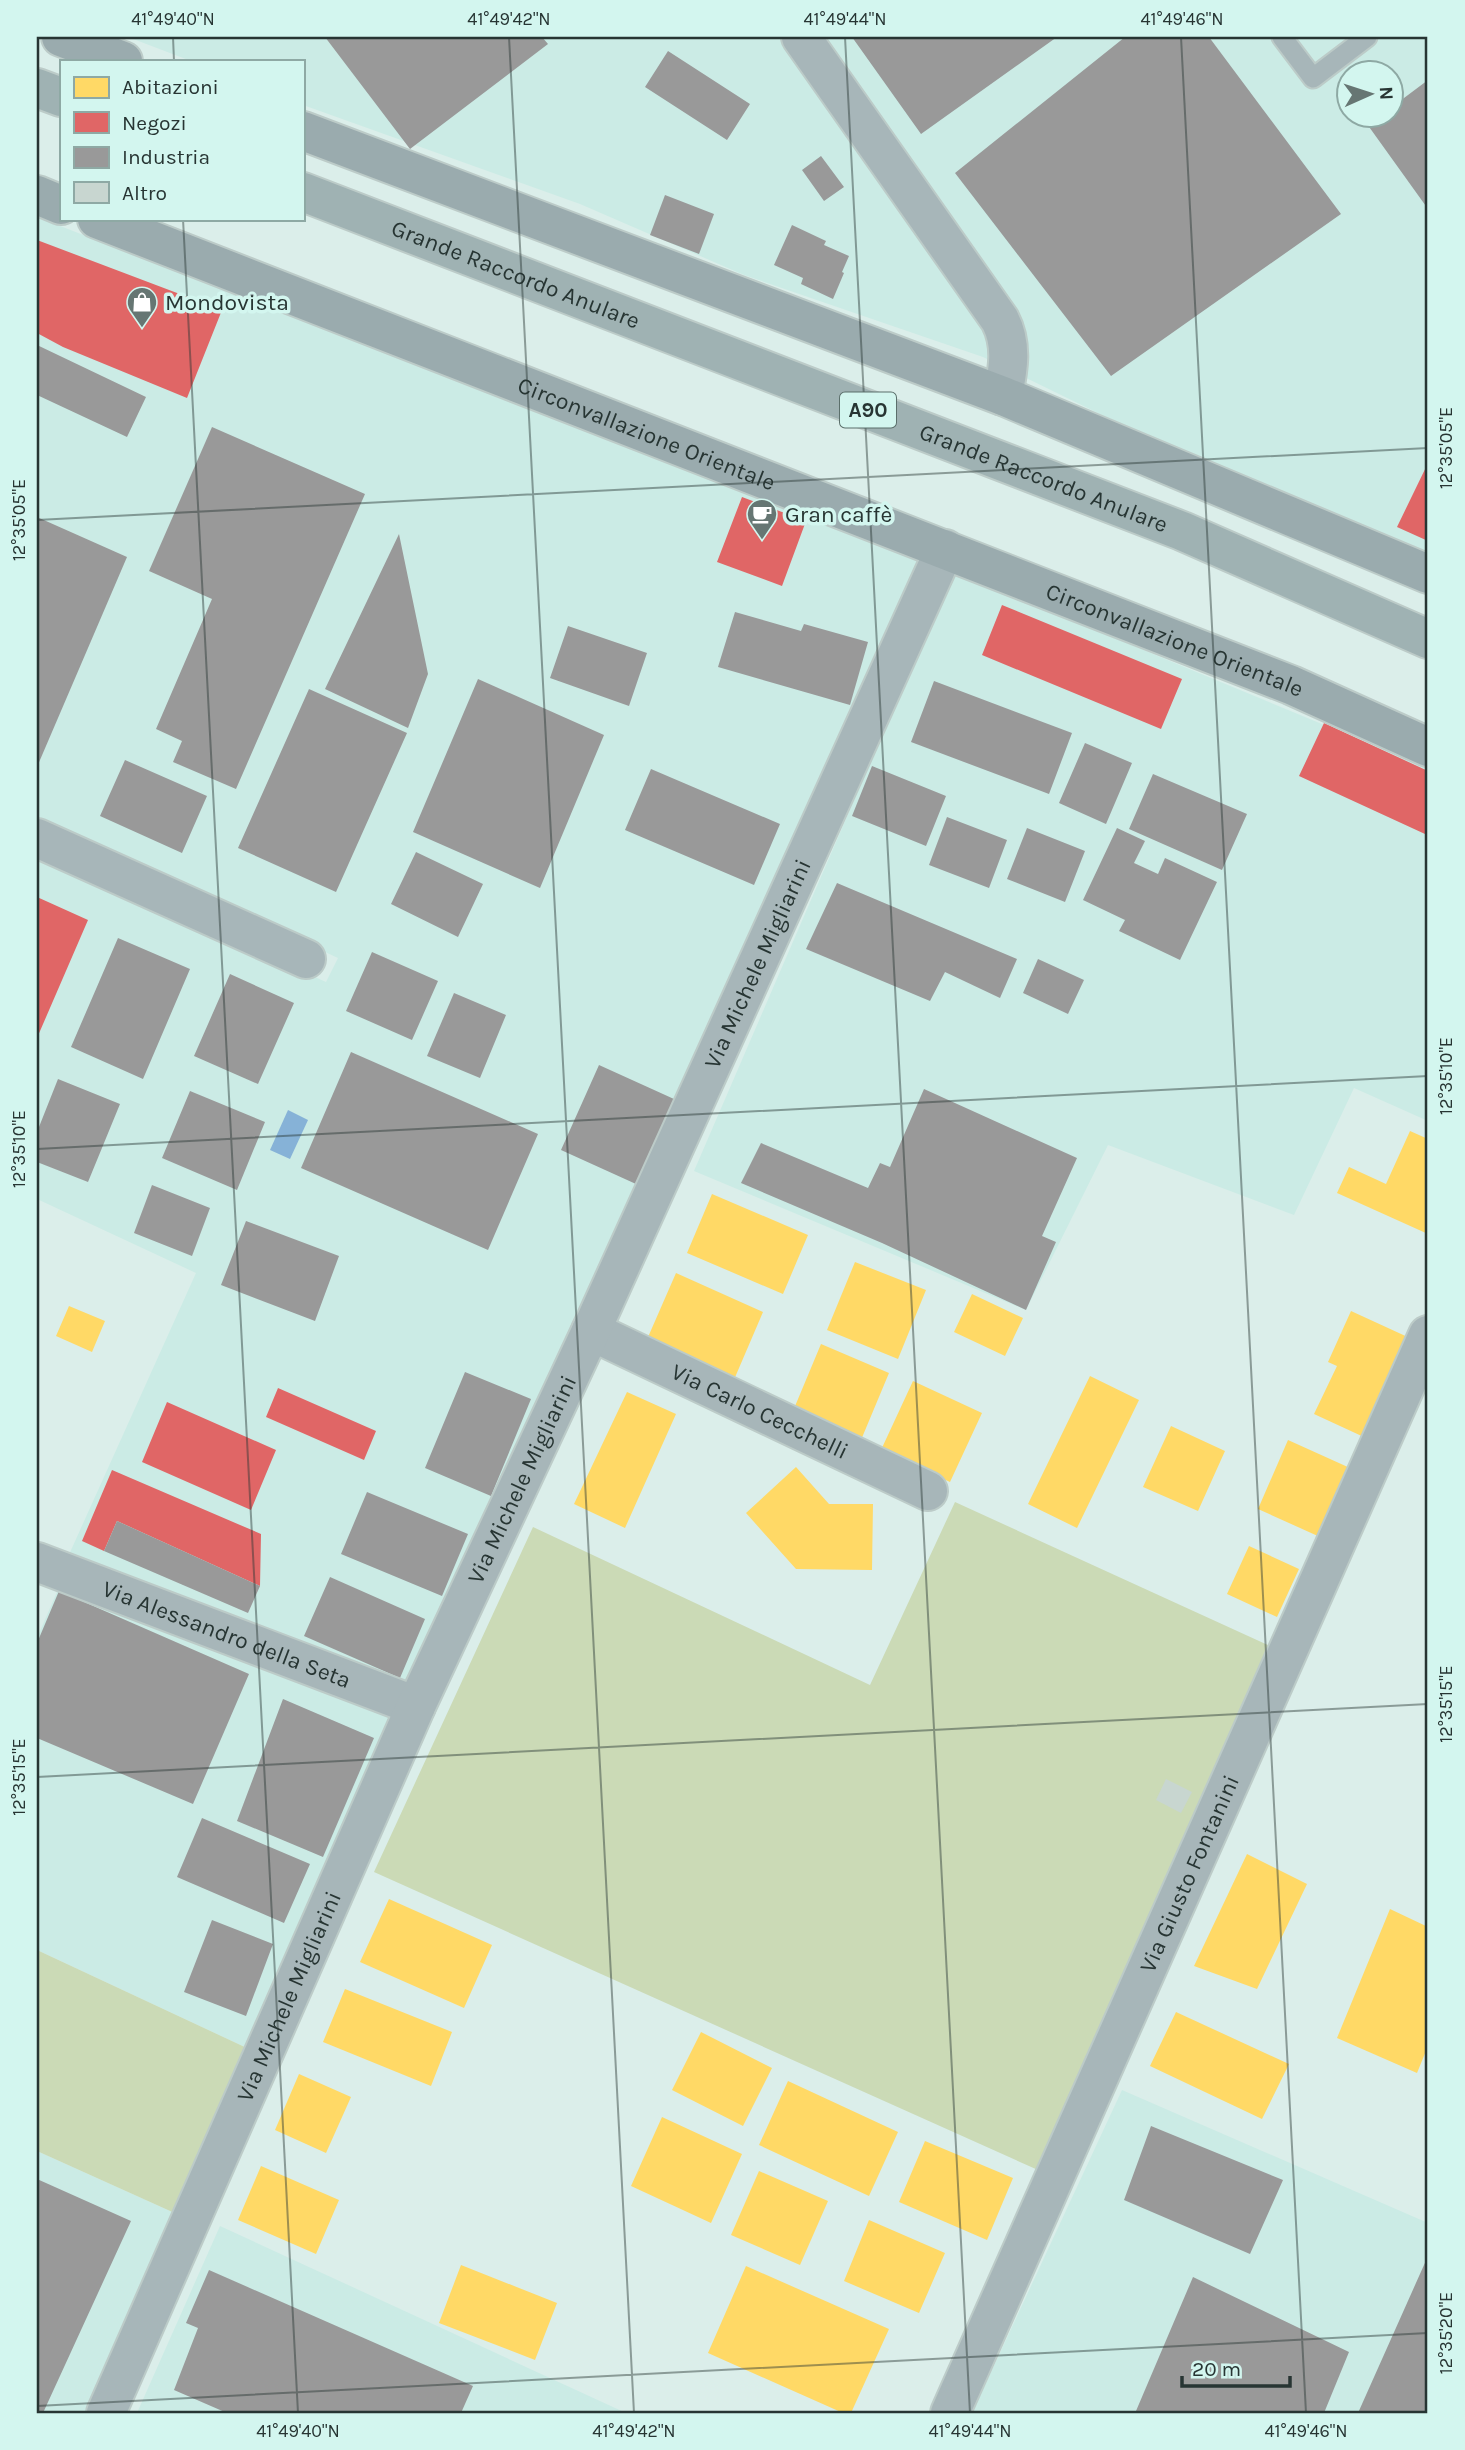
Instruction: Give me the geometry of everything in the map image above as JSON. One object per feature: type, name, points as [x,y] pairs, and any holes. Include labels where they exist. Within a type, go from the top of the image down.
[{"type":"highway","points":[[37,88],[60,97]]},
{"type":"highway","name":"Grande Raccordo Anulare","points":[[304,192],[1182,531],[1428,639]]},
{"type":"street","points":[[61,37],[120,60]]},
{"type":"street","points":[[801,37],[1000,320],[1006,336],[1009,359],[1003,396]]},
{"type":"street","points":[[304,131],[1003,396],[1428,574]]},
{"type":"street","points":[[37,195],[60,205]]},
{"type":"street","name":"Circonvallazione Orientale","points":[[100,220],[1291,685],[1428,747]]},
{"type":"street","name":"Via Michele Migliarini","points":[[106,2413],[416,1706],[591,1331],[945,549]]},
{"type":"street","points":[[37,838],[306,959]]},
{"type":"street","name":"Via Carlo Cecchelli","points":[[591,1331],[928,1491]]},
{"type":"street","name":"Via Giusto Fontanini","points":[[950,2413],[1428,1335]]},
{"type":"street","name":"Via Alessandro della Seta","points":[[37,1562],[416,1706]]},
{"type":"lane","points":[[1282,37],[1313,78],[1367,37]]},
{"type":"shaded area","points":[[128,37],[1428,37],[1428,558],[1104,416],[983,357],[744,275],[580,204],[304,105],[304,60],[188,60]]},
{"type":"shaded area","points":[[37,217],[583,429],[929,554],[407,1690],[67,1559],[196,1273],[37,1199],[37,853],[326,982],[338,958],[37,818]]},
{"type":"shaded area","points":[[953,571],[1428,768],[1428,1121],[1354,1088],[1294,1215],[1108,1145],[1026,1310],[694,1171]]},
{"type":"shaded area","points":[[60,1585],[398,1713],[249,2049],[37,1950],[37,1638]]},
{"type":"shaded area","points":[[1122,2090],[1428,2223],[1428,2413],[972,2413]]},
{"type":"shaded area","points":[[37,2151],[179,2215],[92,2413],[37,2413]]},
{"type":"shaded area","points":[[220,2226],[626,2413],[137,2413]]},
{"type":"green space","points":[[955,1502],[1270,1646],[1038,2170],[374,1872],[533,1527],[870,1685]]},
{"type":"green space","points":[[37,1950],[249,2049],[179,2215],[37,2151]]},
{"type":"water","points":[[288,1110],[308,1120],[290,1159],[270,1150]]},
{"type":"building: Abitazioni","points":[[1410,1131],[1428,1139],[1428,1234],[1337,1193],[1349,1167],[1386,1184]]},
{"type":"building: Abitazioni","points":[[712,1194],[808,1235],[783,1294],[687,1253]]},
{"type":"building: Abitazioni","points":[[855,1262],[926,1290],[898,1359],[827,1330]]},
{"type":"building: Abitazioni","points":[[676,1273],[763,1312],[733,1382],[645,1344]]},
{"type":"building: Abitazioni","points":[[972,1294],[1023,1318],[1005,1356],[954,1332]]},
{"type":"building: Abitazioni","points":[[69,1306],[105,1321],[92,1352],[56,1336]]},
{"type":"building: Abitazioni","points":[[1351,1311],[1412,1339],[1366,1438],[1314,1414],[1337,1366],[1328,1362]]},
{"type":"building: Abitazioni","points":[[821,1344],[889,1373],[861,1440],[793,1411]]},
{"type":"building: Abitazioni","points":[[1090,1376],[1139,1400],[1077,1528],[1028,1504]]},
{"type":"building: Abitazioni","points":[[913,1381],[982,1413],[950,1482],[881,1450]]},
{"type":"building: Abitazioni","points":[[627,1392],[676,1414],[625,1528],[574,1504]]},
{"type":"building: Abitazioni","points":[[1171,1426],[1225,1451],[1198,1511],[1143,1487]]},
{"type":"building: Abitazioni","points":[[1288,1440],[1350,1468],[1320,1537],[1258,1509]]},
{"type":"building: Abitazioni","points":[[796,1467],[829,1504],[873,1504],[872,1570],[796,1569],[746,1513]]},
{"type":"building: Abitazioni","points":[[1249,1546],[1299,1569],[1277,1617],[1227,1594]]},
{"type":"building: Abitazioni","points":[[1247,1854],[1307,1884],[1257,1989],[1194,1966]]},
{"type":"building: Abitazioni","points":[[389,1899],[492,1945],[464,2008],[360,1962]]},
{"type":"building: Abitazioni","points":[[1390,1909],[1428,1927],[1428,2046],[1417,2073],[1337,2038]]},
{"type":"building: Abitazioni","points":[[345,1989],[452,2032],[431,2086],[323,2042]]},
{"type":"building: Abitazioni","points":[[1176,2012],[1289,2064],[1262,2119],[1150,2066]]},
{"type":"building: Abitazioni","points":[[701,2032],[772,2068],[743,2126],[672,2090]]},
{"type":"building: Abitazioni","points":[[299,2074],[351,2097],[326,2153],[275,2130]]},
{"type":"building: Abitazioni","points":[[788,2081],[898,2132],[869,2196],[759,2145]]},
{"type":"building: Abitazioni","points":[[662,2117],[742,2154],[711,2223],[631,2186]]},
{"type":"building: Abitazioni","points":[[925,2141],[1013,2178],[987,2240],[899,2202]]},
{"type":"building: Abitazioni","points":[[261,2166],[339,2200],[316,2254],[238,2220]]},
{"type":"building: Abitazioni","points":[[759,2171],[828,2201],[800,2265],[731,2235]]},
{"type":"building: Abitazioni","points":[[869,2220],[945,2253],[919,2313],[844,2281]]},
{"type":"building: Abitazioni","points":[[461,2265],[557,2303],[535,2360],[439,2323]]},
{"type":"building: Abitazioni","points":[[746,2266],[889,2329],[851,2413],[843,2413],[708,2353]]},
{"type":"building: Negozi","name":"Mondovista","points":[[37,240],[222,310],[187,398],[63,347],[37,333]]},
{"type":"building: Negozi","points":[[1428,463],[1428,541],[1397,527]]},
{"type":"building: Negozi","name":"Gran caffè","points":[[742,497],[806,521],[782,586],[717,562]]},
{"type":"building: Negozi","points":[[1002,605],[1182,679],[1161,729],[982,655]]},
{"type":"building: Negozi","points":[[1324,723],[1428,771],[1428,827],[1425,834],[1299,776]]},
{"type":"building: Negozi","points":[[37,897],[88,920],[37,1038]]},
{"type":"building: Negozi","points":[[278,1388],[376,1431],[364,1460],[266,1417]]},
{"type":"building: Negozi","points":[[167,1402],[276,1450],[251,1510],[142,1462]]},
{"type":"building: Negozi","points":[[112,1470],[261,1534],[260,1586],[117,1521],[104,1551],[82,1541]]},
{"type":"building: Industria","points":[[325,37],[542,37],[548,44],[410,149]]},
{"type":"building: Industria","points":[[852,37],[1057,37],[921,134]]},
{"type":"building: Industria","points":[[1125,37],[1209,37],[1341,214],[1111,376],[955,173]]},
{"type":"building: Industria","points":[[668,51],[750,104],[727,140],[645,87]]},
{"type":"building: Industria","points":[[1428,80],[1428,209],[1371,130],[1406,130],[1406,96]]},
{"type":"building: Industria","points":[[821,156],[844,187],[824,201],[802,170]]},
{"type":"building: Industria","points":[[665,195],[714,214],[699,254],[650,235]]},
{"type":"building: Industria","points":[[792,225],[826,241],[824,245],[849,256],[833,299],[801,284],[803,278],[774,265]]},
{"type":"building: Industria","points":[[37,345],[146,397],[127,437],[37,395]]},
{"type":"building: Industria","points":[[212,427],[365,494],[236,789],[173,762],[182,741],[156,729],[212,599],[149,571]]},
{"type":"building: Industria","points":[[37,517],[127,557],[37,767]]},
{"type":"building: Industria","points":[[399,534],[428,674],[408,728],[325,689]]},
{"type":"building: Industria","points":[[735,612],[801,631],[804,624],[868,642],[850,705],[718,667]]},
{"type":"building: Industria","points":[[568,626],[647,653],[629,706],[550,678]]},
{"type":"building: Industria","points":[[478,679],[604,735],[540,888],[413,832]]},
{"type":"building: Industria","points":[[934,681],[1072,733],[1049,794],[911,742]]},
{"type":"building: Industria","points":[[309,689],[407,733],[336,892],[238,848]]},
{"type":"building: Industria","points":[[1085,743],[1132,763],[1106,824],[1059,803]]},
{"type":"building: Industria","points":[[125,760],[207,796],[182,853],[100,816]]},
{"type":"building: Industria","points":[[872,766],[946,796],[926,846],[852,816]]},
{"type":"building: Industria","points":[[651,769],[780,824],[754,885],[625,830]]},
{"type":"building: Industria","points":[[1153,774],[1247,814],[1222,870],[1129,829]]},
{"type":"building: Industria","points":[[947,817],[1007,840],[989,888],[929,865]]},
{"type":"building: Industria","points":[[1027,828],[1085,851],[1065,902],[1007,879]]},
{"type":"building: Industria","points":[[1117,828],[1145,841],[1134,863],[1158,874],[1165,858],[1217,882],[1180,960],[1119,931],[1125,920],[1083,900]]},
{"type":"building: Industria","points":[[416,852],[483,884],[458,937],[391,904]]},
{"type":"building: Industria","points":[[837,883],[1017,959],[1000,998],[945,972],[930,1001],[806,949]]},
{"type":"building: Industria","points":[[118,938],[190,969],[143,1079],[71,1047]]},
{"type":"building: Industria","points":[[372,952],[438,981],[412,1040],[346,1011]]},
{"type":"building: Industria","points":[[1038,959],[1084,980],[1068,1014],[1023,993]]},
{"type":"building: Industria","points":[[230,974],[294,1003],[258,1084],[194,1056]]},
{"type":"building: Industria","points":[[454,993],[506,1015],[480,1078],[427,1056]]},
{"type":"building: Industria","points":[[351,1052],[538,1134],[488,1250],[301,1168]]},
{"type":"building: Industria","points":[[599,1065],[685,1104],[647,1189],[561,1150]]},
{"type":"building: Industria","points":[[58,1079],[120,1104],[88,1182],[37,1162],[37,1132]]},
{"type":"building: Industria","points":[[924,1089],[1077,1158],[1042,1236],[1056,1242],[1026,1310],[882,1243],[741,1183],[761,1143],[868,1188],[880,1163],[890,1167]]},
{"type":"building: Industria","points":[[190,1091],[265,1122],[237,1190],[162,1158]]},
{"type":"building: Industria","points":[[152,1185],[210,1208],[192,1256],[134,1233]]},
{"type":"building: Industria","points":[[246,1221],[339,1256],[315,1321],[221,1285]]},
{"type":"building: Industria","points":[[465,1372],[531,1399],[491,1496],[425,1468]]},
{"type":"building: Industria","points":[[367,1492],[468,1534],[442,1596],[341,1554]]},
{"type":"building: Industria","points":[[117,1521],[260,1586],[248,1613],[104,1551]]},
{"type":"building: Industria","points":[[330,1577],[425,1619],[400,1678],[304,1636]]},
{"type":"building: Industria","points":[[59,1591],[249,1674],[193,1804],[37,1738],[37,1643]]},
{"type":"building: Industria","points":[[283,1699],[374,1738],[323,1857],[237,1821]]},
{"type":"building: Industria","points":[[202,1818],[310,1864],[284,1923],[177,1877]]},
{"type":"building: Industria","points":[[212,1920],[273,1944],[246,2016],[184,1992]]},
{"type":"building: Industria","points":[[1151,2126],[1283,2180],[1250,2254],[1124,2200]]},
{"type":"building: Industria","points":[[37,2179],[131,2221],[43,2413],[37,2413]]},
{"type":"building: Industria","points":[[1428,2256],[1428,2413],[1358,2413]]},
{"type":"building: Industria","points":[[209,2270],[473,2386],[461,2413],[227,2413],[174,2390],[198,2328],[186,2323]]},
{"type":"building: Industria","points":[[1193,2277],[1349,2352],[1324,2413],[1136,2411]]},
{"type":"building: Altro","points":[[1166,1779],[1192,1792],[1181,1813],[1156,1800]]},
{"type":"place","name":"Mondovista","points":[[142,329]]},
{"type":"place","name":"Gran caffè","points":[[762,541]]}]
